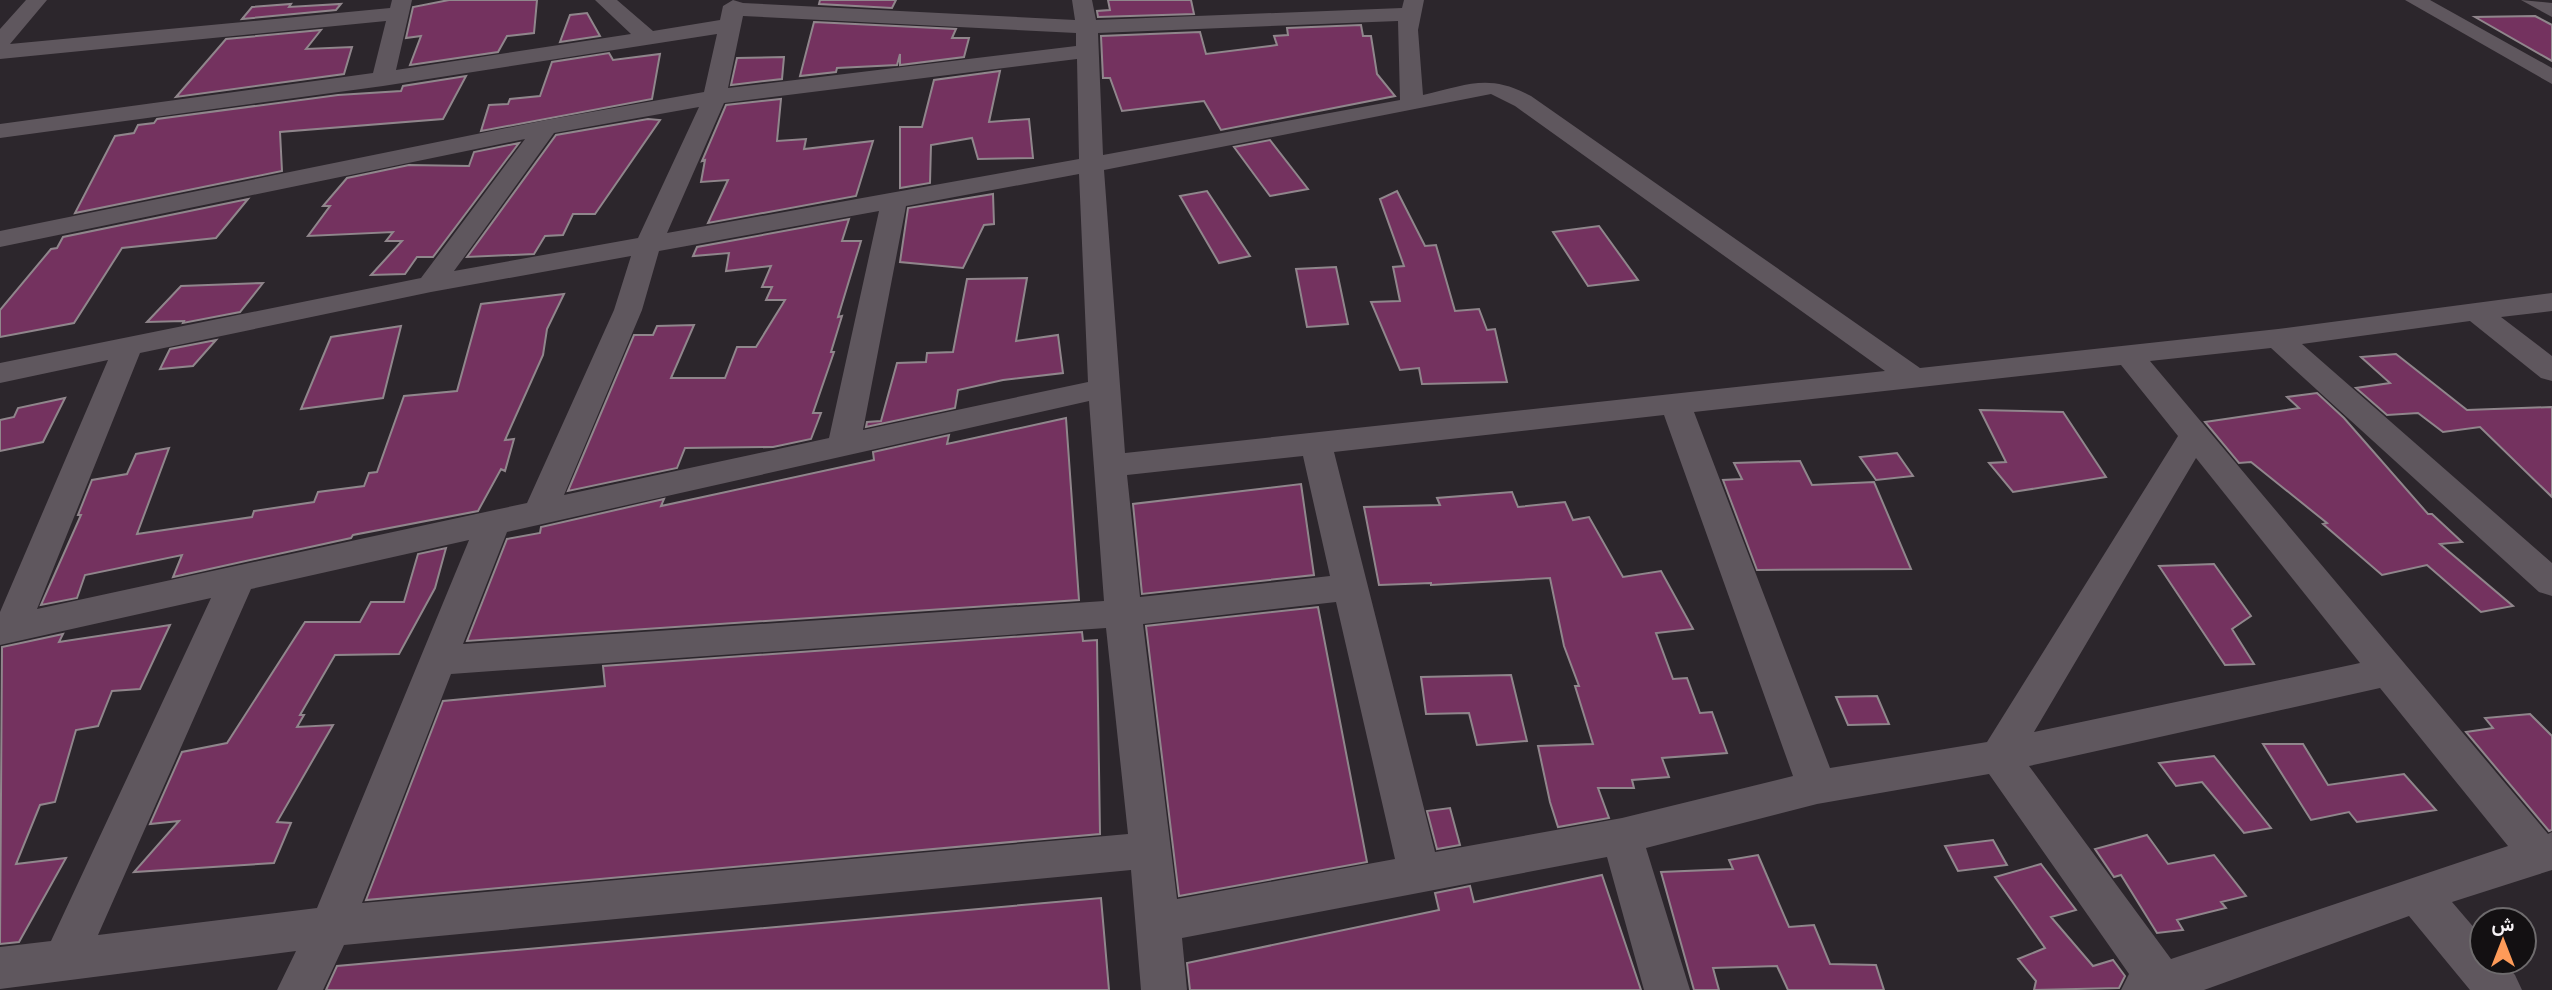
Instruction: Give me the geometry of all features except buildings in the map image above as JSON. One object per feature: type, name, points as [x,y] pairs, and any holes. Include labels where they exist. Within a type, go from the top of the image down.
[{"type":"street","points":[[0,42],[37,0]]},
{"type":"street","points":[[605,0],[648,38]]},
{"type":"street","points":[[2415,0],[2552,77]]},
{"type":"street","points":[[2531,0],[2552,11]]},
{"type":"street","points":[[0,52],[230,29],[401,6],[383,79]]},
{"type":"street","points":[[0,131],[383,79],[648,38],[733,11],[1085,26],[1412,7],[1407,30],[1412,104]]},
{"type":"street","points":[[230,29],[244,10]]},
{"type":"street","points":[[540,512],[628,310],[647,247],[688,163],[715,97],[733,11]]},
{"type":"street","points":[[0,239],[546,127],[1085,26]]},
{"type":"street","points":[[1085,26],[1110,466],[1123,613],[1152,850],[1164,990]]},
{"type":"street","points":[[0,373],[431,284],[1094,164],[1491,87],[1513,94],[1912,376]]},
{"type":"street","points":[[431,284],[546,127]]},
{"type":"street","points":[[844,444],[894,201]]},
{"type":"street","points":[[1110,466],[2278,338],[2552,302]]},
{"type":"street","points":[[2475,311],[2552,370]]},
{"type":"street","points":[[2278,338],[2552,583]]},
{"type":"street","points":[[5,630],[129,345]]},
{"type":"street","points":[[1999,755],[2153,987],[2417,894],[2546,853],[2127,353]]},
{"type":"street","points":[[5,630],[1104,388]]},
{"type":"street","points":[[1675,402],[1816,787]]},
{"type":"street","points":[[1999,755],[2194,435]]},
{"type":"street","points":[[1316,443],[1419,872]]},
{"type":"street","points":[[300,990],[331,926],[492,523]]},
{"type":"street","points":[[64,961],[237,580]]},
{"type":"street","points":[[437,660],[1123,613],[1351,587]]},
{"type":"street","points":[[1159,922],[1622,836],[1816,787],[1999,755],[2391,671]]},
{"type":"street","points":[[1622,836],[1667,990]]},
{"type":"street","points":[[0,968],[331,926],[1152,850]]},
{"type":"street","points":[[2417,894],[2499,990]]}]
